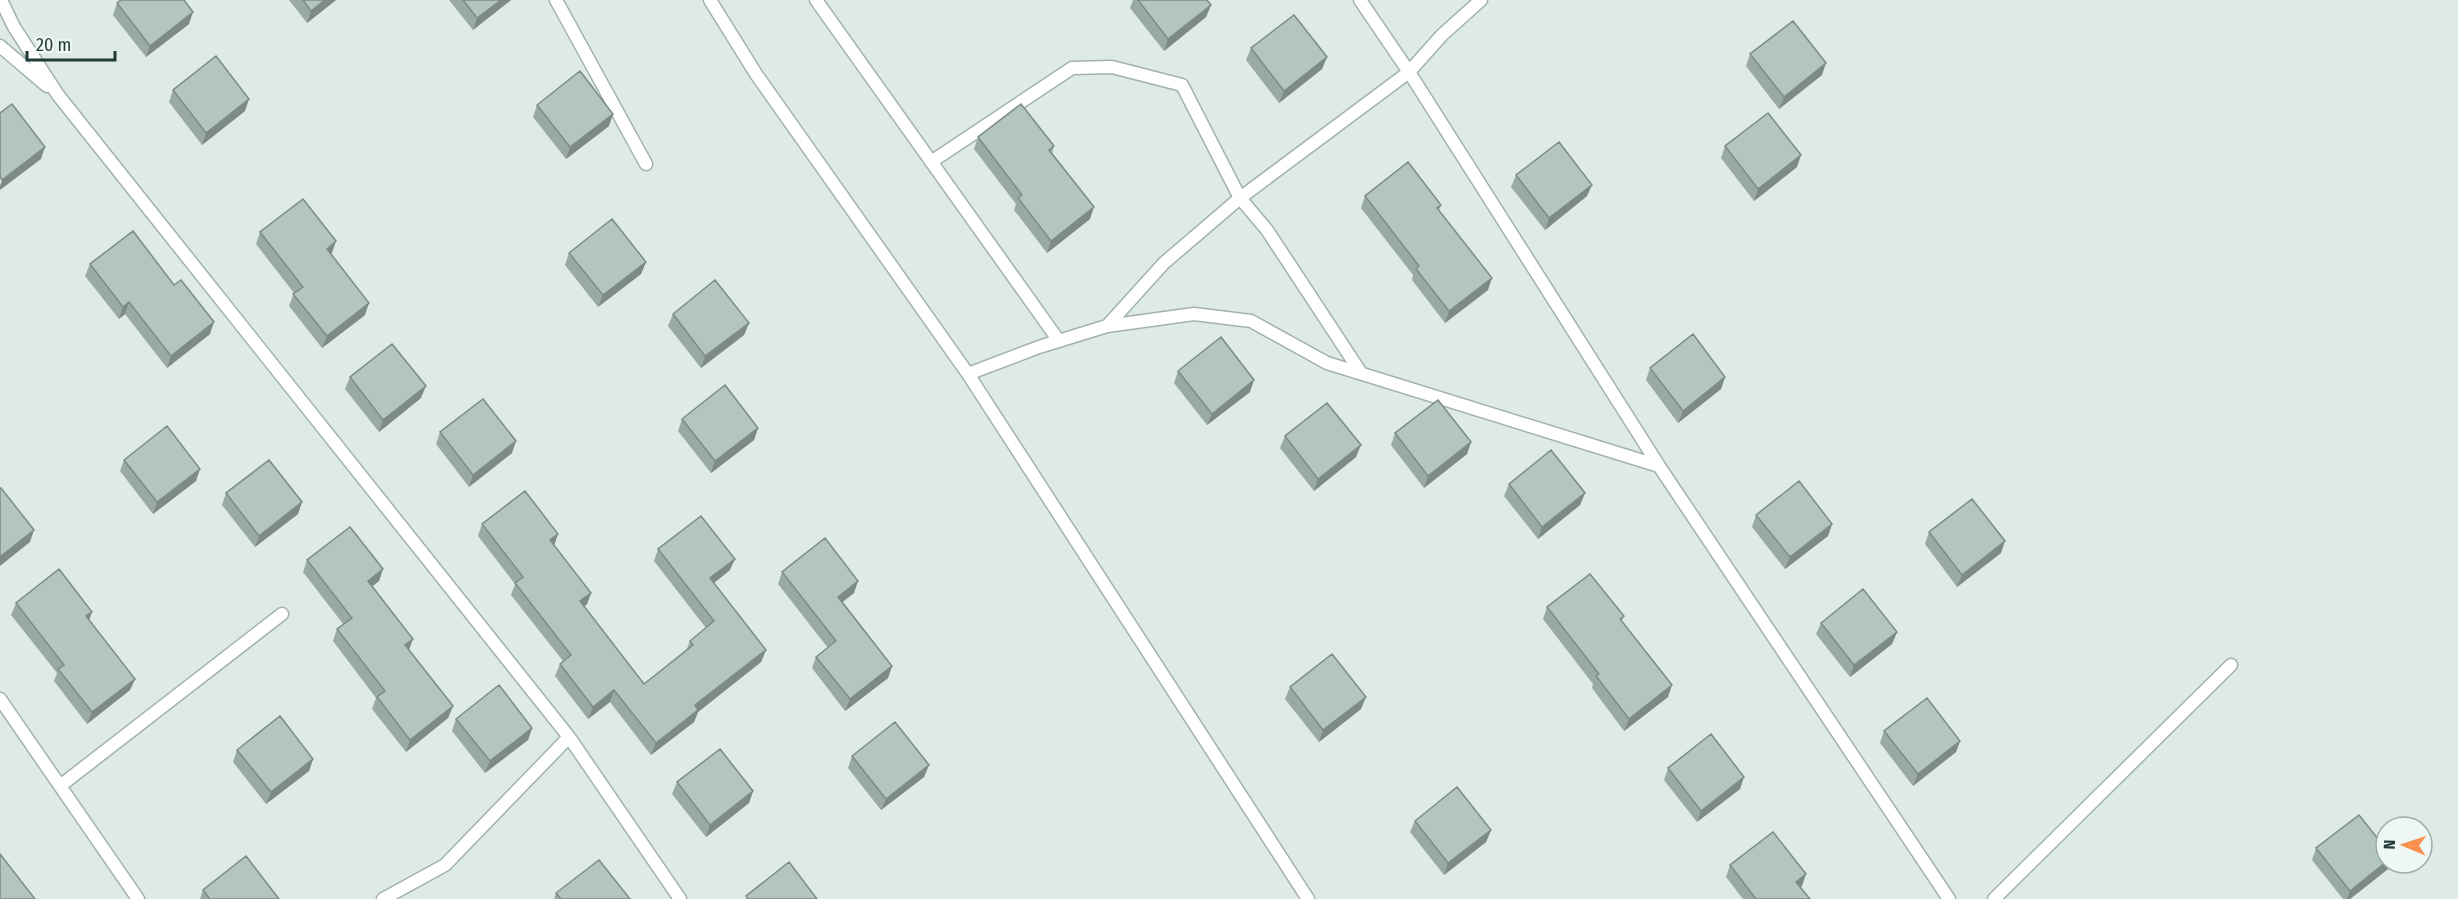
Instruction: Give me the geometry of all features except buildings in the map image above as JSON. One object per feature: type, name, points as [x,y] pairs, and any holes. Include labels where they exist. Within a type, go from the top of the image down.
[{"type":"lane","points":[[1,0],[14,27],[57,95],[569,737],[680,899]]},
{"type":"lane","points":[[556,0],[646,164]]},
{"type":"lane","points":[[710,0],[756,74],[968,374],[1308,899]]},
{"type":"lane","points":[[816,0],[1059,341]]},
{"type":"lane","points":[[1360,0],[1659,466],[1949,899]]},
{"type":"lane","points":[[1107,326],[1164,263],[1240,198],[1408,72],[1442,35],[1481,0]]},
{"type":"lane","points":[[0,46],[57,95]]},
{"type":"lane","points":[[932,162],[1072,68],[1112,67],[1182,85],[1240,198],[1267,230],[1361,373]]},
{"type":"lane","points":[[968,374],[1107,326],[1194,314],[1251,321],[1327,363],[1659,466]]},
{"type":"lane","points":[[60,786],[282,614]]},
{"type":"lane","points":[[1994,899],[2231,665]]},
{"type":"lane","points":[[0,699],[138,899]]},
{"type":"lane","points":[[383,899],[445,865],[569,737]]}]
